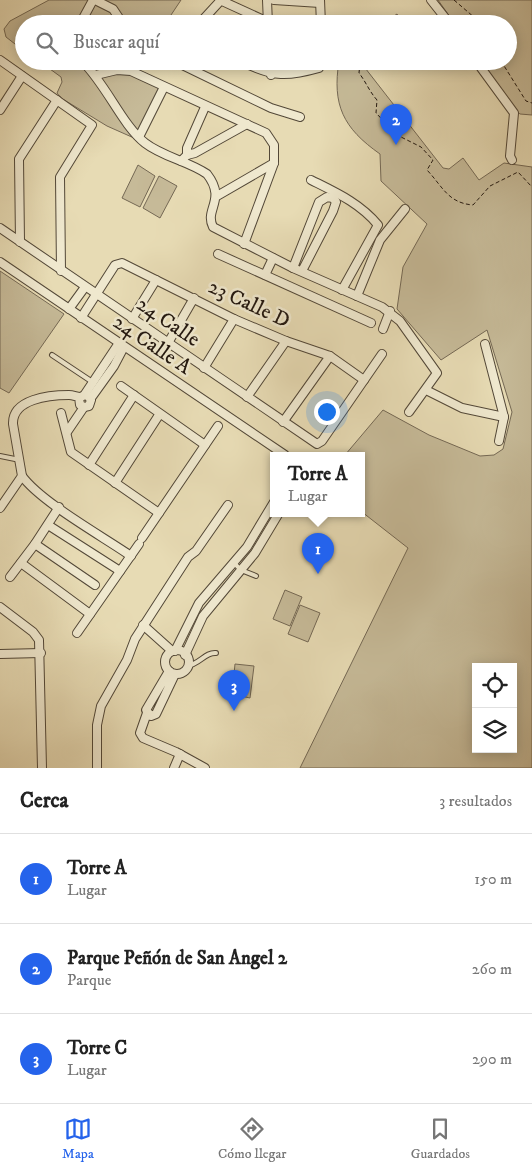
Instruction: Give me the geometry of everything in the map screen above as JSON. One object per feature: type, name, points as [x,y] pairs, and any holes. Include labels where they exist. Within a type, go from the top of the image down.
[{"type":"street","points":[[85,15],[94,0],[113,9],[117,15]]},
{"type":"street","points":[[207,15],[220,0],[251,15]]},
{"type":"street","points":[[267,0],[268,15]]},
{"type":"street","points":[[274,0],[320,1],[321,15]]},
{"type":"street","points":[[431,0],[443,15]]},
{"type":"street","points":[[0,60],[91,122],[91,128],[60,178],[61,270]]},
{"type":"street","points":[[91,70],[139,137],[153,148],[207,174],[213,181],[217,196],[211,216],[213,228],[293,268],[390,311],[400,321],[436,369],[437,374],[409,412]]},
{"type":"street","points":[[96,75],[123,70],[205,107],[260,129],[271,140],[276,154],[274,163],[244,244]]},
{"type":"street","points":[[193,70],[271,108],[300,117]]},
{"type":"street","points":[[261,70],[271,74],[314,70]]},
{"type":"street","points":[[271,70],[271,74]]},
{"type":"street","points":[[483,70],[514,113],[510,156],[512,160]]},
{"type":"street","points":[[0,110],[22,76]]},
{"type":"street","points":[[139,137],[164,87]]},
{"type":"street","points":[[20,242],[18,159],[57,100]]},
{"type":"street","points":[[187,155],[187,148],[205,107]]},
{"type":"street","points":[[181,161],[187,155],[195,153],[246,124]]},
{"type":"street","points":[[217,196],[274,163]]},
{"type":"street","points":[[311,180],[350,200],[364,210],[378,225],[342,290]]},
{"type":"street","points":[[293,268],[319,202],[328,197],[333,198],[336,202],[333,211],[302,271]]},
{"type":"street","points":[[358,296],[380,240],[405,208]]},
{"type":"street","name":"24 Calle","points":[[0,228],[97,296],[317,444],[322,441],[364,380]]},
{"type":"street","points":[[218,254],[371,323]]},
{"type":"street","points":[[265,275],[273,258]]},
{"type":"street","name":"24 Calle A","points":[[0,262],[281,452]]},
{"type":"street","name":"23 Calle D","points":[[97,296],[118,263],[286,342],[330,356],[364,380]]},
{"type":"street","points":[[132,319],[156,280]]},
{"type":"street","points":[[69,310],[84,287]]},
{"type":"street","points":[[82,318],[97,296]]},
{"type":"street","points":[[168,343],[194,298]]},
{"type":"street","points":[[384,329],[390,311]]},
{"type":"street","points":[[204,368],[234,319]]},
{"type":"street","points":[[247,397],[286,342]]},
{"type":"street","points":[[485,344],[504,417],[499,442]]},
{"type":"street","points":[[85,397],[121,345]]},
{"type":"street","points":[[67,432],[84,408],[79,404],[114,366],[121,345]]},
{"type":"street","points":[[364,380],[382,354]]},
{"type":"street","points":[[283,422],[330,356]]},
{"type":"street","points":[[121,386],[159,415],[204,445]]},
{"type":"street","points":[[426,390],[462,408],[504,417]]},
{"type":"street","points":[[85,397],[72,395],[53,396],[20,405],[13,417],[22,476],[27,483],[59,507],[131,556]]},
{"type":"street","points":[[89,465],[134,395]]},
{"type":"street","points":[[61,412],[71,452],[159,513]]},
{"type":"street","points":[[115,483],[159,415]]},
{"type":"street","points":[[77,633],[218,426]]},
{"type":"street","points":[[0,508],[22,476]]},
{"type":"street","points":[[97,768],[97,725],[101,706],[128,660],[142,628],[188,557],[196,551],[228,505]]},
{"type":"street","points":[[10,577],[48,526],[59,507]]},
{"type":"street","points":[[172,672],[165,663],[199,603],[234,563],[264,523],[270,510]]},
{"type":"street","points":[[206,768],[143,738],[140,733],[154,695],[172,672],[184,671],[187,666],[186,655],[207,609],[241,570],[272,528],[277,517]]},
{"type":"street","points":[[264,523],[272,528]]},
{"type":"street","points":[[48,526],[120,571]]},
{"type":"street","points":[[35,544],[95,586]]},
{"type":"street","points":[[21,563],[90,614]]},
{"type":"street","points":[[1,609],[33,632],[40,640],[42,768]]},
{"type":"street","points":[[142,628],[171,653],[186,655]]},
{"type":"street","points":[[0,654],[41,653]]},
{"type":"street","points":[[174,768],[180,754]]},
{"type":"lane","points":[[52,356],[94,383]]},
{"type":"lane","points":[[0,456],[20,460]]},
{"type":"lane","points":[[234,563],[241,570],[256,576]]},
{"type":"lane","points":[[187,666],[198,663],[209,653],[216,652]]},
{"type":"path","points":[[454,0],[472,15]]},
{"type":"path","points":[[359,70],[370,93],[377,100],[376,113],[397,135],[421,147],[433,160],[427,170],[449,196],[461,204],[474,205],[490,186],[518,172],[532,187]]},
{"type":"path","points":[[507,70],[526,102],[532,103]]},
{"type":"shaded area","points":[[49,0],[181,0],[171,15],[21,15]]},
{"type":"shaded area","points":[[438,0],[532,0],[532,115],[520,114],[514,109],[487,70],[517,70],[517,15],[449,15]]},
{"type":"shaded area","points":[[15,18],[15,44],[6,37],[4,29],[10,21]]},
{"type":"shaded area","points":[[51,70],[137,70],[161,87],[134,138],[107,126],[61,98],[57,93],[62,82],[61,77]]},
{"type":"shaded area","points":[[338,70],[367,70],[443,168],[449,169],[463,158],[479,180],[504,163],[532,167],[532,768],[300,768],[408,548],[365,514],[365,452],[348,452],[383,410],[429,435],[480,456],[494,455],[503,449],[512,412],[487,330],[441,360],[397,309],[403,267],[427,224],[381,181],[380,154],[357,135],[349,125],[339,103],[337,90]]},
{"type":"shaded area","points":[[138,165],[155,176],[140,207],[122,198]]},
{"type":"shaded area","points":[[159,176],[177,186],[160,218],[143,208]]},
{"type":"shaded area","points":[[0,271],[64,314],[9,393],[0,388]]},
{"type":"shaded area","points":[[285,590],[302,597],[290,626],[273,619]]},
{"type":"shaded area","points":[[300,605],[320,613],[308,642],[288,634]]},
{"type":"shaded area","points":[[235,664],[254,666],[250,698],[232,694]]},
{"type":"place","name":"Parque Peñón de San Angel 2","points":[[396,145]]},
{"type":"place","name":"Torre A","points":[[318,574]]},
{"type":"place","name":"Torre C","points":[[234,711]]}]
